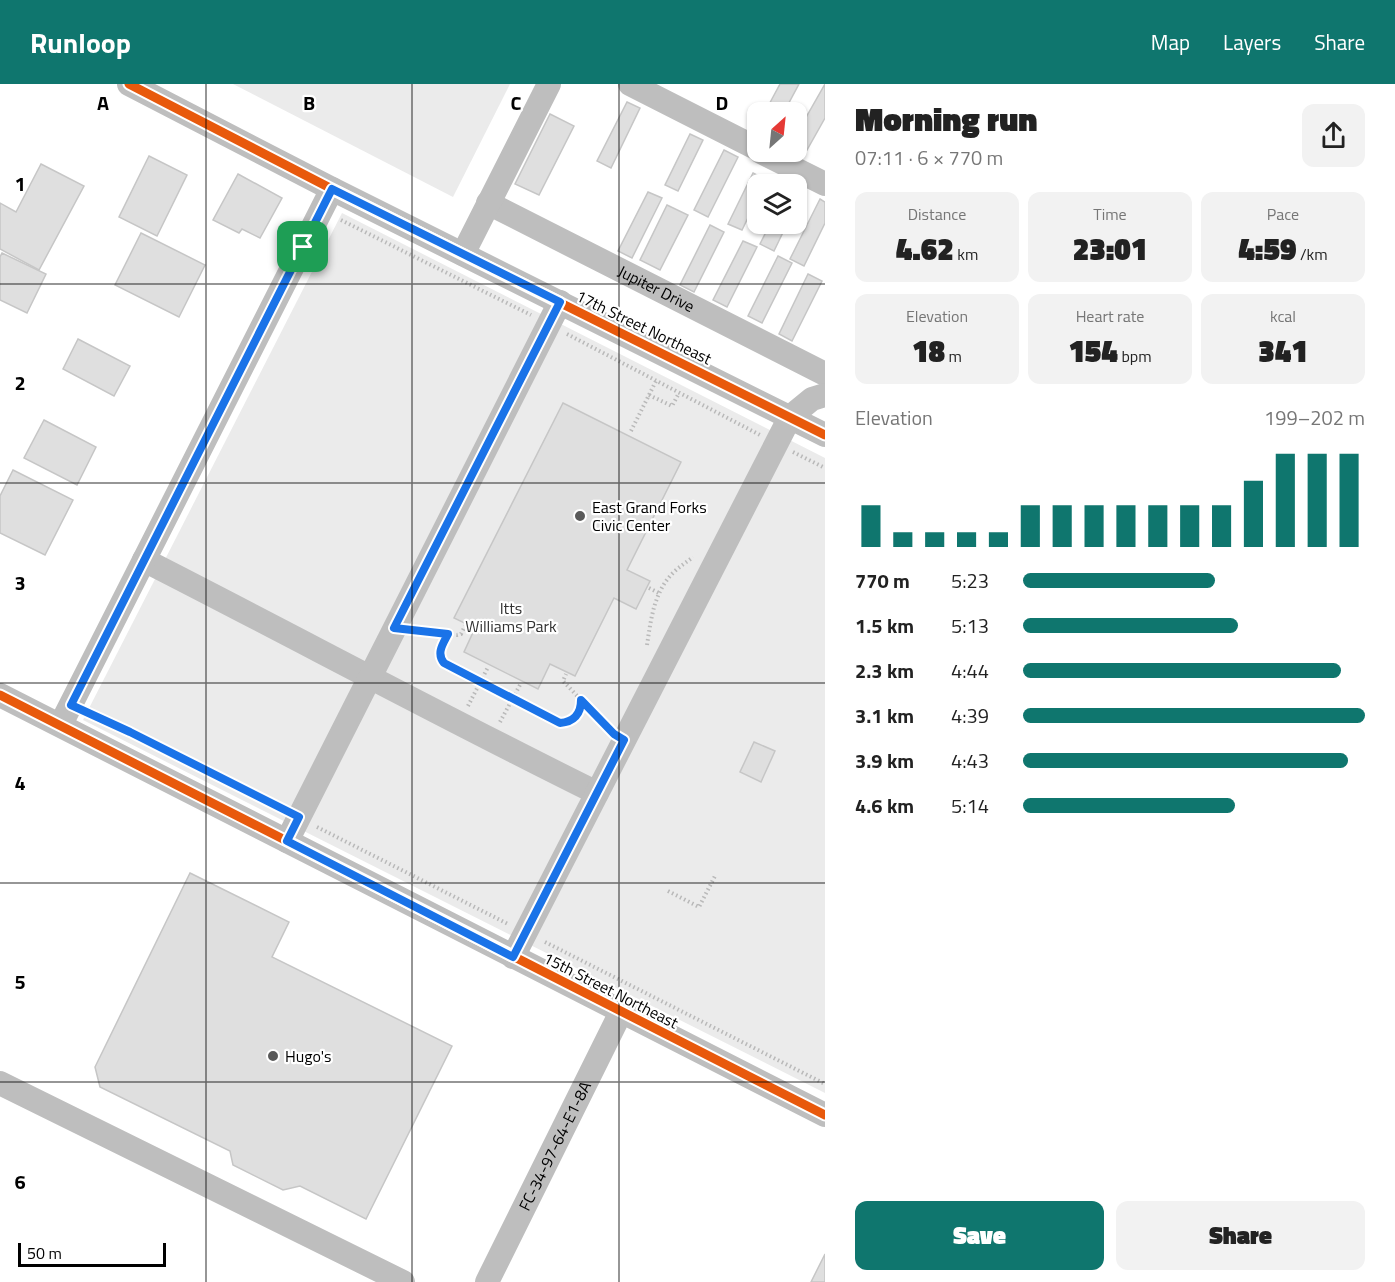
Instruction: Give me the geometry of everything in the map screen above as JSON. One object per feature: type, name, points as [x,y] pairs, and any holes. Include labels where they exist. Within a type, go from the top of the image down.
[{"type":"street","name":"17th Street Northeast","points":[[129,84],[332,189],[825,435]]},
{"type":"street","points":[[463,254],[549,84]]},
{"type":"street","points":[[630,84],[747,144]]},
{"type":"street","points":[[782,162],[825,184]]},
{"type":"street","points":[[66,715],[332,189]]},
{"type":"street","name":"Jupiter Drive","points":[[488,203],[825,374]]},
{"type":"street","points":[[287,841],[560,302]]},
{"type":"street","points":[[513,957],[790,417],[812,399],[825,395]]},
{"type":"street","points":[[144,560],[490,740],[597,793]]},
{"type":"street","name":"15th Street Northeast","points":[[0,695],[66,715],[287,841],[825,1115]]},
{"type":"street","name":"FC-34-97-64-E1-8A","points":[[487,1282],[621,1012]]},
{"type":"street","points":[[0,1083],[404,1282]]},
{"type":"path","points":[[341,220],[549,324],[825,468]]},
{"type":"path","points":[[631,431],[656,381]]},
{"type":"path","points":[[649,395],[672,406],[679,393]]},
{"type":"path","points":[[646,653],[651,618],[659,593],[674,571],[696,554]]},
{"type":"path","points":[[649,588],[659,593]]},
{"type":"path","points":[[394,628],[461,634],[465,626]]},
{"type":"path","points":[[448,634],[442,644],[440,658],[444,663],[560,723],[574,719],[580,713],[581,700]]},
{"type":"path","points":[[459,724],[488,667]]},
{"type":"path","points":[[566,674],[563,681],[614,734],[624,740]]},
{"type":"path","points":[[490,740],[520,683]]},
{"type":"path","points":[[66,715],[130,732],[825,1084]]},
{"type":"path","points":[[668,891],[699,908],[715,876]]},
{"type":"green space","points":[[233,84],[510,84],[453,197]]},
{"type":"green space","name":"Itts Williams Park","points":[[342,213],[825,458],[825,1093],[83,720]]},
{"type":"building","points":[[780,84],[799,84],[789,102],[770,102]]},
{"type":"building","points":[[825,84],[825,118],[807,150],[807,116]]},
{"type":"building","points":[[627,102],[640,108],[611,168],[597,161]]},
{"type":"building","points":[[550,114],[574,126],[539,195],[515,184]]},
{"type":"building","points":[[690,134],[703,140],[678,191],[665,185]]},
{"type":"building","points":[[724,150],[738,157],[708,217],[694,210]]},
{"type":"building","points":[[149,156],[187,175],[157,236],[119,217]]},
{"type":"building","points":[[41,164],[84,186],[39,270],[0,249],[0,203],[16,212]]},
{"type":"building","points":[[238,174],[282,198],[260,238],[242,229],[239,233],[213,220]]},
{"type":"building","points":[[747,185],[747,220],[742,230],[728,224]]},
{"type":"building","points":[[648,192],[662,198],[632,258],[618,251]]},
{"type":"building","points":[[820,199],[825,202],[825,223],[804,266],[790,259],[802,234],[807,234],[807,225]]},
{"type":"building","points":[[667,205],[688,215],[660,270],[640,260]]},
{"type":"building","points":[[710,225],[724,232],[694,292],[680,285]]},
{"type":"building","points":[[141,233],[205,265],[179,317],[115,285]]},
{"type":"building","points":[[765,234],[782,234],[774,251],[760,244]]},
{"type":"building","points":[[743,241],[757,247],[727,307],[713,300]]},
{"type":"building","points":[[2,253],[46,274],[27,313],[0,300],[0,257]]},
{"type":"building","points":[[778,256],[792,263],[762,323],[748,316]]},
{"type":"building","points":[[808,274],[822,281],[792,341],[779,334]]},
{"type":"building","points":[[78,339],[130,366],[114,396],[63,369]]},
{"type":"building","name":"East Grand Forks Civic Center","points":[[563,403],[681,462],[627,570],[650,581],[636,609],[614,598],[575,676],[550,664],[538,689],[464,652],[475,628],[454,618]]},
{"type":"building","points":[[44,420],[96,447],[77,485],[24,458]]},
{"type":"building","points":[[13,470],[73,500],[45,555],[0,533],[0,496]]},
{"type":"building","points":[[754,742],[775,751],[761,782],[740,772]]},
{"type":"building","name":"Hugo's","points":[[190,873],[289,922],[272,957],[452,1046],[366,1219],[300,1186],[283,1190],[233,1165],[230,1151],[100,1087],[95,1067]]},
{"type":"building","points":[[825,1254],[825,1282],[811,1282]]},
{"type":"cycle path","points":[[129,84],[332,189],[825,435]]},
{"type":"cycle path","points":[[0,695],[825,1115]]},
{"type":"place","name":"East Grand Forks Civic Center","points":[[580,516]]},
{"type":"place","name":"Hugo's","points":[[273,1056]]},
{"type":"route","points":[[332,189],[560,302],[394,628],[448,634],[440,652],[440,658],[444,663],[560,723],[574,719],[580,713],[581,700],[614,734],[624,740],[513,957],[287,841],[299,817],[71,705],[303,247],[332,189]]}]
